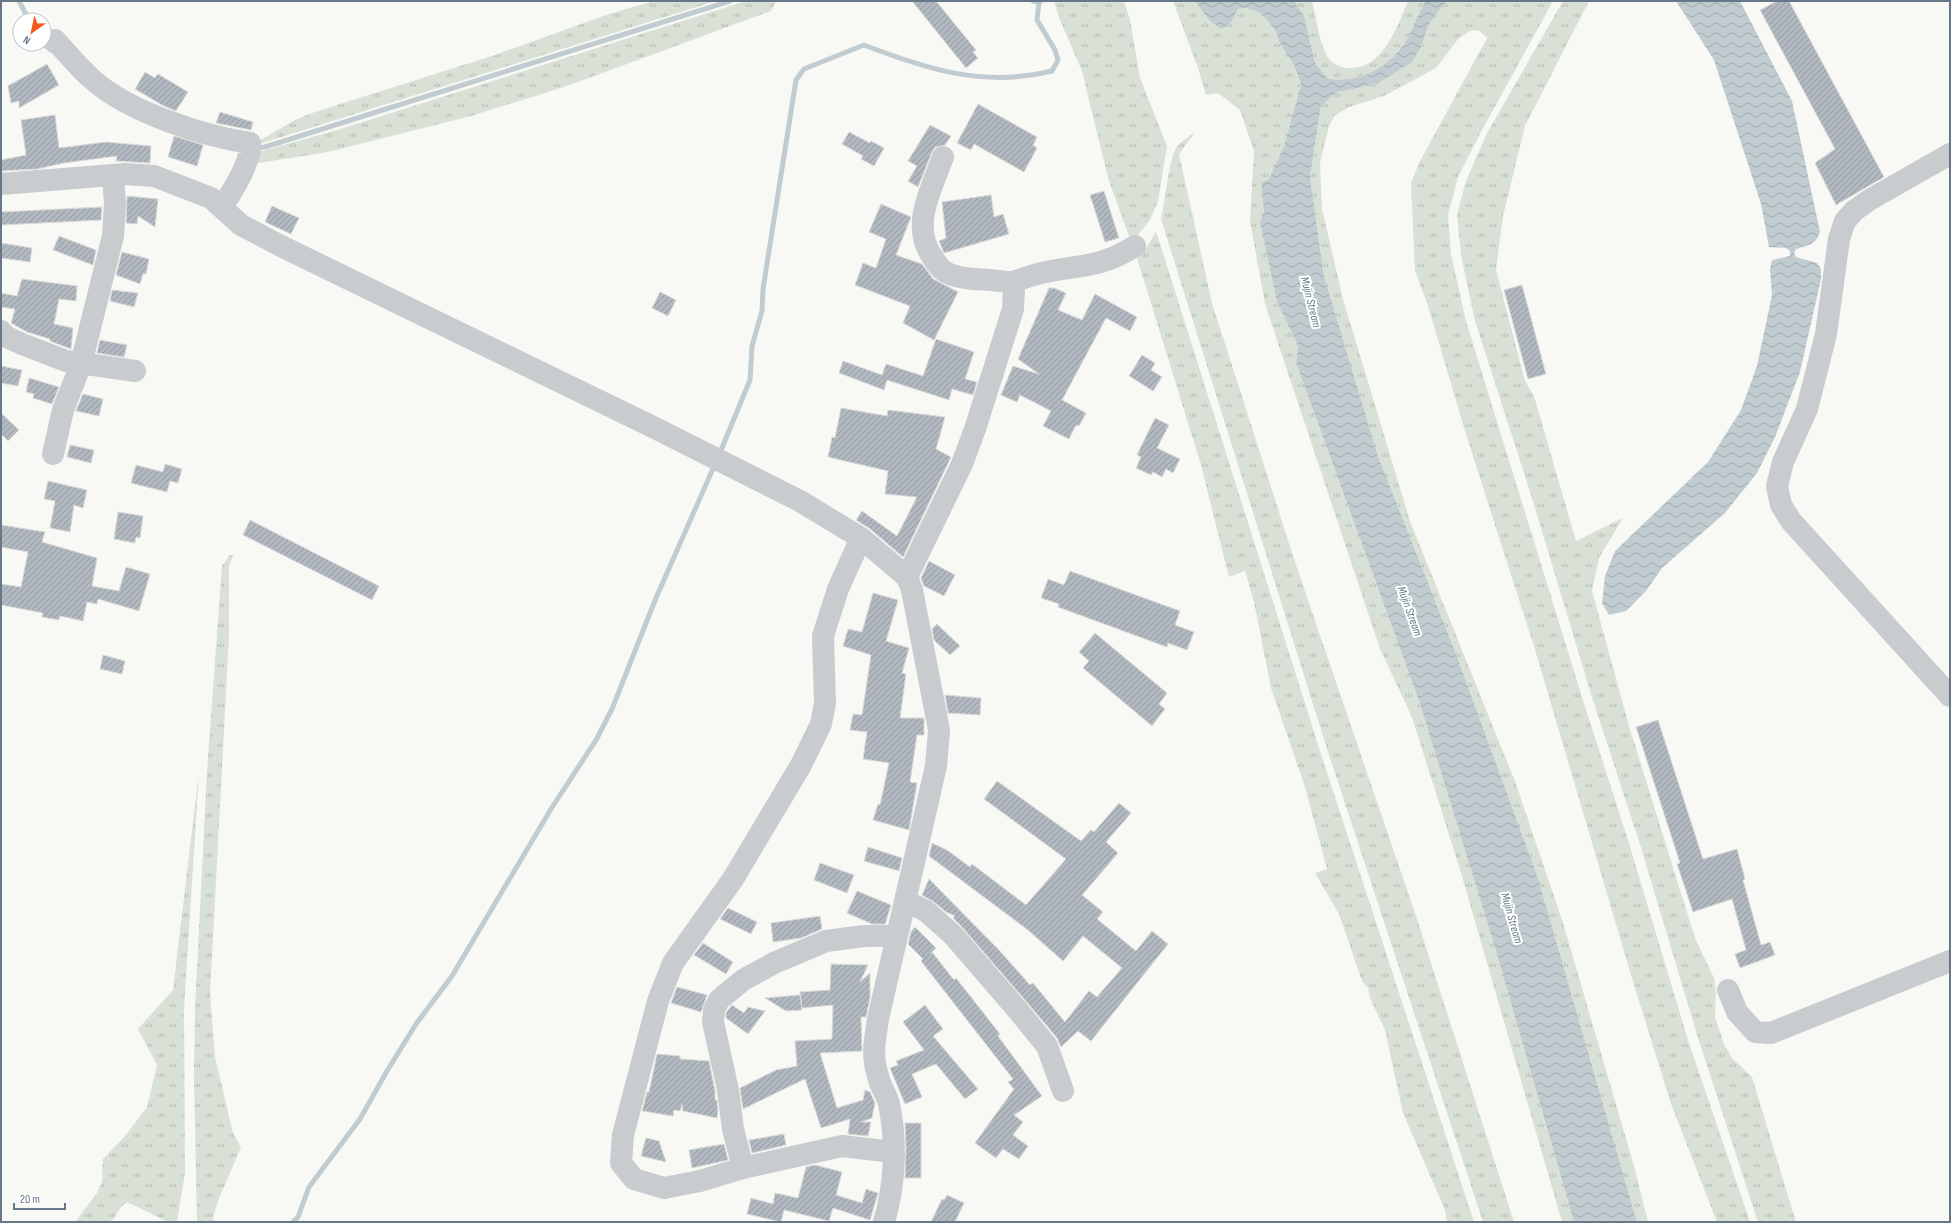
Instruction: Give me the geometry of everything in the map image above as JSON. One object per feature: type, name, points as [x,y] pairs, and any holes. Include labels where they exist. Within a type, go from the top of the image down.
[{"type":"street","points":[[55,40],[92,80],[116,98],[182,127],[250,144],[233,190],[222,207]]},
{"type":"street","points":[[1950,154],[1871,199],[1855,210],[1845,221],[1839,239],[1826,334],[1807,409],[1783,462],[1777,486],[1781,505],[1790,521],[1950,696]]},
{"type":"street","points":[[943,157],[925,205],[921,232],[927,251],[942,271],[957,277],[986,279],[1010,283],[1045,272],[1089,266],[1118,257],[1135,246]]},
{"type":"street","points":[[53,454],[63,410],[81,364],[112,236],[115,204],[113,175]]},
{"type":"street","points":[[1,184],[113,175],[154,176],[211,198],[241,224],[281,246],[800,501],[861,538],[907,576],[912,590],[939,730],[936,766],[878,1019],[873,1055],[878,1078],[888,1102],[894,1136],[889,1205],[884,1222]]},
{"type":"street","points":[[907,576],[962,464],[975,429],[1013,309],[1014,290],[1010,283]]},
{"type":"street","points":[[1,331],[7,337],[22,344],[66,361],[135,371]]},
{"type":"street","points":[[861,538],[838,589],[823,636],[825,703],[821,724],[801,765],[733,879],[673,963],[658,1001],[623,1135],[620,1163],[634,1179],[664,1188],[700,1181],[743,1168],[842,1146],[893,1152]]},
{"type":"street","points":[[905,901],[926,911],[953,934],[1047,1046],[1063,1091]]},
{"type":"street","points":[[743,1168],[733,1129],[728,1090],[712,1022],[714,1010],[719,1000],[743,980],[774,963],[826,942],[864,936],[897,936]]},
{"type":"street","points":[[1728,990],[1737,1012],[1755,1032],[1771,1033],[1950,961]]},
{"type":"green space","points":[[653,1],[716,1],[259,144],[259,141],[295,120],[315,112],[495,55],[606,15]]},
{"type":"green space","points":[[746,1],[776,1],[771,11],[567,86],[471,116],[328,152],[253,164],[255,153],[337,130]]},
{"type":"green space","points":[[1054,1],[1124,1],[1130,20],[1140,78],[1167,146],[1158,201],[1150,220],[1137,236],[1130,239],[1108,178],[1082,71],[1060,20]]},
{"type":"green space","points":[[1173,1],[1195,1],[1209,20],[1231,23],[1238,9],[1247,8],[1260,13],[1270,23],[1277,34],[1279,42],[1294,65],[1301,84],[1284,146],[1269,179],[1261,183],[1264,211],[1260,223],[1277,302],[1298,346],[1296,363],[1419,701],[1494,944],[1574,1222],[1562,1222],[1461,873],[1412,717],[1380,649],[1265,304],[1250,221],[1254,151],[1240,110],[1218,93],[1206,95],[1198,68]]},
{"type":"green space","points":[[1294,1],[1312,1],[1321,40],[1327,55],[1336,65],[1349,68],[1361,67],[1371,62],[1380,54],[1393,34],[1408,1],[1426,1],[1407,39],[1392,58],[1373,72],[1351,79],[1339,79],[1327,78],[1315,63],[1304,16]]},
{"type":"green space","points":[[1446,1],[1553,1],[1458,177],[1448,215],[1451,254],[1466,321],[1581,694],[1628,840],[1688,1040],[1750,1222],[1717,1222],[1671,1104],[1631,975],[1536,653],[1465,431],[1428,306],[1415,271],[1411,183],[1420,161],[1487,38],[1480,31],[1472,30],[1459,38],[1436,68],[1384,96],[1349,107],[1335,115],[1329,126],[1320,163],[1322,209],[1343,299],[1410,521],[1516,784],[1563,923],[1634,1166],[1648,1222],[1637,1222],[1538,878],[1456,654],[1378,456],[1324,276],[1310,177],[1321,106],[1338,92],[1377,84],[1412,62],[1420,49],[1429,24]]},
{"type":"green space","points":[[1563,1],[1589,1],[1525,126],[1503,216],[1496,270],[1525,381],[1534,396],[1576,541],[1623,518],[1599,558],[1592,591],[1629,726],[1695,938],[1714,978],[1716,991],[1715,1017],[1724,1044],[1732,1058],[1752,1077],[1796,1222],[1758,1222],[1698,1038],[1639,841],[1591,694],[1532,498],[1475,321],[1461,255],[1457,214],[1466,181],[1486,135]]},
{"type":"green space","points":[[1195,132],[1179,154],[1212,303],[1295,562],[1416,916],[1514,1222],[1483,1222],[1328,752],[1161,219],[1169,171],[1176,148]]},
{"type":"green space","points":[[1156,231],[1321,754],[1474,1222],[1447,1222],[1445,1210],[1403,1113],[1385,1030],[1370,998],[1368,988],[1362,981],[1339,914],[1315,873],[1327,869],[1305,787],[1271,688],[1254,602],[1245,571],[1229,577],[1201,465],[1137,258],[1147,247]]},
{"type":"green space","points":[[230,555],[233,556],[229,566],[229,636],[210,994],[215,1057],[233,1133],[241,1147],[218,1201],[213,1218],[215,1222],[197,1222],[194,1074],[195,1008],[207,771],[222,566]]},
{"type":"green space","points":[[199,772],[184,1009],[185,1172],[177,1222],[168,1222],[127,1202],[122,1206],[111,1222],[75,1222],[97,1193],[102,1182],[103,1159],[125,1136],[147,1107],[157,1065],[138,1029],[173,990]]},
{"type":"water","name":"Mujin Stream","points":[[1195,1],[1294,1],[1304,16],[1315,63],[1327,78],[1351,79],[1373,72],[1392,58],[1407,39],[1426,1],[1446,1],[1429,24],[1420,49],[1412,62],[1377,84],[1338,92],[1321,106],[1310,177],[1324,276],[1378,456],[1456,654],[1538,878],[1637,1222],[1574,1222],[1494,944],[1419,701],[1296,363],[1298,346],[1277,302],[1260,223],[1264,211],[1261,183],[1269,179],[1284,146],[1301,84],[1294,65],[1279,42],[1277,34],[1270,23],[1260,13],[1247,8],[1238,9],[1231,23],[1221,29],[1209,20]]},
{"type":"water","points":[[1676,1],[1740,1],[1792,101],[1820,232],[1814,242],[1796,249],[1794,253],[1796,257],[1817,263],[1821,269],[1821,279],[1800,372],[1775,437],[1757,473],[1725,513],[1662,568],[1646,591],[1626,611],[1609,615],[1602,603],[1605,576],[1615,551],[1708,462],[1741,410],[1757,366],[1772,295],[1770,269],[1772,260],[1790,256],[1790,251],[1786,248],[1769,247],[1761,204],[1714,60]]},
{"type":"building","points":[[912,1],[936,1],[976,50],[973,52],[978,58],[966,68]]},
{"type":"building","points":[[1777,1],[1789,1],[1884,177],[1836,205],[1815,163],[1835,149],[1760,10]]},
{"type":"building","points":[[47,64],[59,85],[19,108],[19,101],[11,103],[8,86]]},
{"type":"building","points":[[145,72],[155,78],[158,74],[188,92],[176,111],[162,105],[135,89]]},
{"type":"building","points":[[978,104],[1037,137],[1033,145],[1037,148],[1024,172],[974,144],[971,150],[957,143]]},
{"type":"building","points":[[220,112],[253,122],[251,130],[216,123]]},
{"type":"building","points":[[55,115],[59,148],[106,142],[151,146],[150,163],[116,161],[117,156],[64,163],[37,169],[1,171],[1,160],[26,155],[21,120]]},
{"type":"building","points":[[930,125],[951,136],[945,145],[935,147],[918,187],[908,181],[917,166],[908,161]]},
{"type":"building","points":[[849,132],[870,143],[871,141],[884,148],[874,166],[861,159],[863,156],[842,144]]},
{"type":"building","points":[[174,136],[203,145],[197,166],[168,157]]},
{"type":"building","points":[[1104,191],[1119,238],[1105,242],[1090,195]]},
{"type":"building","points":[[991,195],[994,217],[1003,214],[1009,234],[944,253],[939,241],[946,238],[942,202]]},
{"type":"building","points":[[127,196],[158,199],[155,227],[138,216],[137,224],[126,223]]},
{"type":"building","points":[[881,204],[911,217],[896,255],[922,264],[933,279],[958,292],[934,340],[903,323],[910,306],[855,285],[863,263],[876,268],[886,239],[869,232]]},
{"type":"building","points":[[272,206],[299,218],[291,234],[265,222]]},
{"type":"building","points":[[102,207],[101,220],[1,225],[1,212]]},
{"type":"building","points":[[59,236],[96,250],[93,265],[53,250]]},
{"type":"building","points":[[1,243],[32,248],[30,262],[1,258]]},
{"type":"building","points":[[122,252],[149,259],[146,274],[143,274],[140,284],[116,275]]},
{"type":"building","points":[[22,279],[77,286],[76,301],[59,299],[54,324],[73,328],[71,349],[50,341],[50,339],[27,332],[11,323],[15,309],[1,307],[1,293],[17,296]]},
{"type":"building","points":[[1522,285],[1546,374],[1528,379],[1504,290]]},
{"type":"building","points":[[1049,288],[1054,288],[1066,293],[1058,310],[1082,320],[1095,294],[1137,317],[1130,331],[1106,318],[1062,400],[1086,413],[1079,426],[1076,425],[1069,439],[1043,426],[1051,411],[1020,395],[1017,402],[1001,395],[1013,366],[1039,374],[1018,359]]},
{"type":"building","points":[[112,290],[138,293],[134,307],[110,301]]},
{"type":"building","points":[[660,292],[676,300],[668,316],[652,308]]},
{"type":"building","points":[[936,339],[974,352],[965,379],[977,382],[973,395],[952,389],[949,400],[887,380],[884,390],[839,373],[843,361],[882,375],[886,364],[923,376]]},
{"type":"building","points":[[100,340],[127,345],[124,357],[97,353]]},
{"type":"building","points":[[1142,355],[1155,363],[1151,370],[1162,377],[1153,391],[1129,376]]},
{"type":"building","points":[[1,366],[22,370],[18,386],[1,383]]},
{"type":"building","points":[[29,378],[59,387],[52,404],[33,398],[34,394],[26,392]]},
{"type":"building","points":[[83,394],[103,399],[99,416],[76,411]]},
{"type":"building","points":[[841,408],[887,416],[888,410],[945,417],[936,449],[951,457],[903,557],[869,528],[856,520],[862,511],[897,536],[917,497],[885,494],[888,471],[828,457],[832,437],[835,438]]},
{"type":"building","points":[[1,413],[19,430],[8,441],[1,434]]},
{"type":"building","points":[[1155,418],[1169,425],[1157,448],[1180,459],[1173,473],[1166,469],[1162,477],[1153,472],[1151,475],[1136,468],[1141,457],[1137,455]]},
{"type":"building","points":[[70,445],[94,450],[91,463],[67,457]]},
{"type":"building","points":[[165,464],[182,469],[178,483],[170,481],[167,492],[131,483],[136,465],[163,472]]},
{"type":"building","points":[[48,481],[87,490],[83,508],[74,505],[70,532],[50,528],[55,501],[44,499]]},
{"type":"building","points":[[118,512],[143,516],[140,538],[136,537],[135,543],[114,539]]},
{"type":"building","points":[[250,520],[379,586],[372,600],[243,535]]},
{"type":"building","points":[[1,525],[45,532],[42,542],[97,558],[92,586],[119,591],[126,567],[150,574],[139,611],[98,599],[97,604],[87,602],[83,621],[60,616],[59,620],[42,617],[43,613],[1,605],[1,584],[21,587],[28,552],[1,547]]},
{"type":"building","points":[[929,561],[955,575],[944,596],[924,586],[921,578]]},
{"type":"building","points":[[1070,571],[1180,611],[1175,625],[1194,632],[1187,650],[1168,643],[1167,647],[1058,607],[1059,604],[1041,598],[1048,579],[1064,585]]},
{"type":"building","points":[[873,593],[898,600],[886,641],[909,648],[902,673],[906,674],[900,718],[924,718],[924,735],[917,735],[910,782],[917,783],[909,830],[873,820],[878,804],[880,805],[889,763],[863,759],[867,732],[850,730],[853,714],[862,715],[871,655],[843,646],[848,629],[862,632]]},
{"type":"building","points":[[937,624],[960,646],[950,655],[934,640],[932,629]]},
{"type":"building","points":[[1095,633],[1167,693],[1159,704],[1165,709],[1152,726],[1083,668],[1089,661],[1079,652]]},
{"type":"building","points":[[103,655],[125,661],[122,674],[100,669]]},
{"type":"building","points":[[945,695],[981,698],[980,715],[948,713]]},
{"type":"building","points":[[1658,720],[1703,859],[1737,849],[1745,879],[1743,880],[1761,945],[1770,942],[1775,955],[1740,968],[1735,954],[1746,950],[1732,899],[1693,912],[1677,864],[1680,863],[1636,727]]},
{"type":"building","points":[[997,781],[1081,841],[1091,830],[1094,832],[1119,803],[1131,813],[1106,842],[1118,853],[1082,895],[1103,912],[1097,919],[1136,951],[1152,931],[1168,944],[1091,1041],[1078,1031],[1061,1047],[1057,1038],[953,918],[955,916],[946,912],[934,902],[922,895],[929,879],[999,950],[1030,985],[1033,983],[1065,1022],[1089,991],[1097,997],[1122,968],[1083,936],[1063,961],[1028,930],[929,856],[932,843],[947,850],[970,867],[972,864],[1026,905],[1066,859],[984,799]]},
{"type":"building","points":[[868,847],[902,858],[899,871],[864,861]]},
{"type":"building","points":[[820,863],[854,875],[847,893],[814,880]]},
{"type":"building","points":[[857,891],[891,905],[885,924],[872,924],[847,913]]},
{"type":"building","points":[[728,908],[757,922],[751,934],[720,919]]},
{"type":"building","points":[[820,916],[822,929],[801,938],[773,942],[771,923]]},
{"type":"building","points":[[915,927],[936,948],[932,952],[954,980],[956,978],[1000,1034],[998,1036],[1042,1096],[1014,1115],[1023,1122],[1013,1135],[1028,1146],[1019,1159],[1003,1149],[996,1158],[975,1143],[1014,1089],[1008,1082],[1013,1079],[921,961],[923,959],[908,944],[911,932]]},
{"type":"building","points":[[703,943],[733,962],[726,974],[694,955]]},
{"type":"building","points":[[831,964],[868,965],[860,982],[870,973],[870,998],[866,1017],[861,1017],[862,1051],[820,1053],[837,1108],[863,1100],[865,1090],[870,1092],[875,1103],[872,1118],[861,1122],[871,1122],[868,1136],[848,1134],[850,1119],[821,1128],[805,1079],[743,1109],[740,1088],[776,1070],[797,1066],[795,1041],[832,1039],[833,1005],[802,1008],[800,992],[830,990]]},
{"type":"building","points":[[677,987],[707,995],[701,1012],[671,1003]]},
{"type":"building","points":[[800,995],[802,1010],[786,1011],[765,998]]},
{"type":"building","points":[[732,1005],[744,1013],[748,1007],[765,1011],[748,1034],[726,1018],[726,1013]]},
{"type":"building","points":[[925,1005],[943,1029],[933,1036],[978,1089],[965,1099],[936,1064],[912,1074],[922,1097],[905,1104],[890,1068],[898,1065],[896,1061],[924,1050],[903,1022]]},
{"type":"building","points":[[657,1054],[680,1056],[680,1059],[709,1061],[715,1091],[715,1100],[717,1100],[717,1118],[683,1111],[682,1104],[680,1111],[674,1110],[673,1116],[642,1111],[647,1092],[649,1092]]},
{"type":"building","points":[[905,1123],[921,1123],[921,1178],[905,1178]]},
{"type":"building","points":[[784,1134],[786,1145],[752,1153],[749,1140]]},
{"type":"building","points":[[646,1138],[659,1141],[666,1162],[641,1156]]},
{"type":"building","points":[[724,1144],[728,1160],[692,1168],[689,1150]]},
{"type":"building","points":[[815,1165],[842,1172],[836,1195],[862,1203],[866,1189],[878,1193],[870,1220],[833,1208],[829,1221],[784,1210],[781,1222],[747,1214],[751,1198],[773,1204],[775,1193],[798,1198],[806,1167]]},
{"type":"building","points":[[947,1195],[964,1203],[955,1222],[931,1222],[942,1199],[944,1200]]},
{"type":"waterway","points":[[19,1],[25,12]]},
{"type":"waterway","points":[[254,148],[265,147],[730,1]]},
{"type":"waterway","points":[[1033,1],[1039,3]]},
{"type":"waterway","points":[[719,455],[750,380],[752,346],[762,311],[763,289],[796,80],[804,69],[864,45],[910,62],[979,77],[1027,76],[1052,71],[1058,60],[1055,50],[1037,20],[1039,3],[1041,1]]},
{"type":"waterway","points":[[293,1222],[298,1217],[309,1187],[360,1119],[416,1024],[452,976],[551,809],[596,740],[612,709],[656,598],[715,464]]}]
